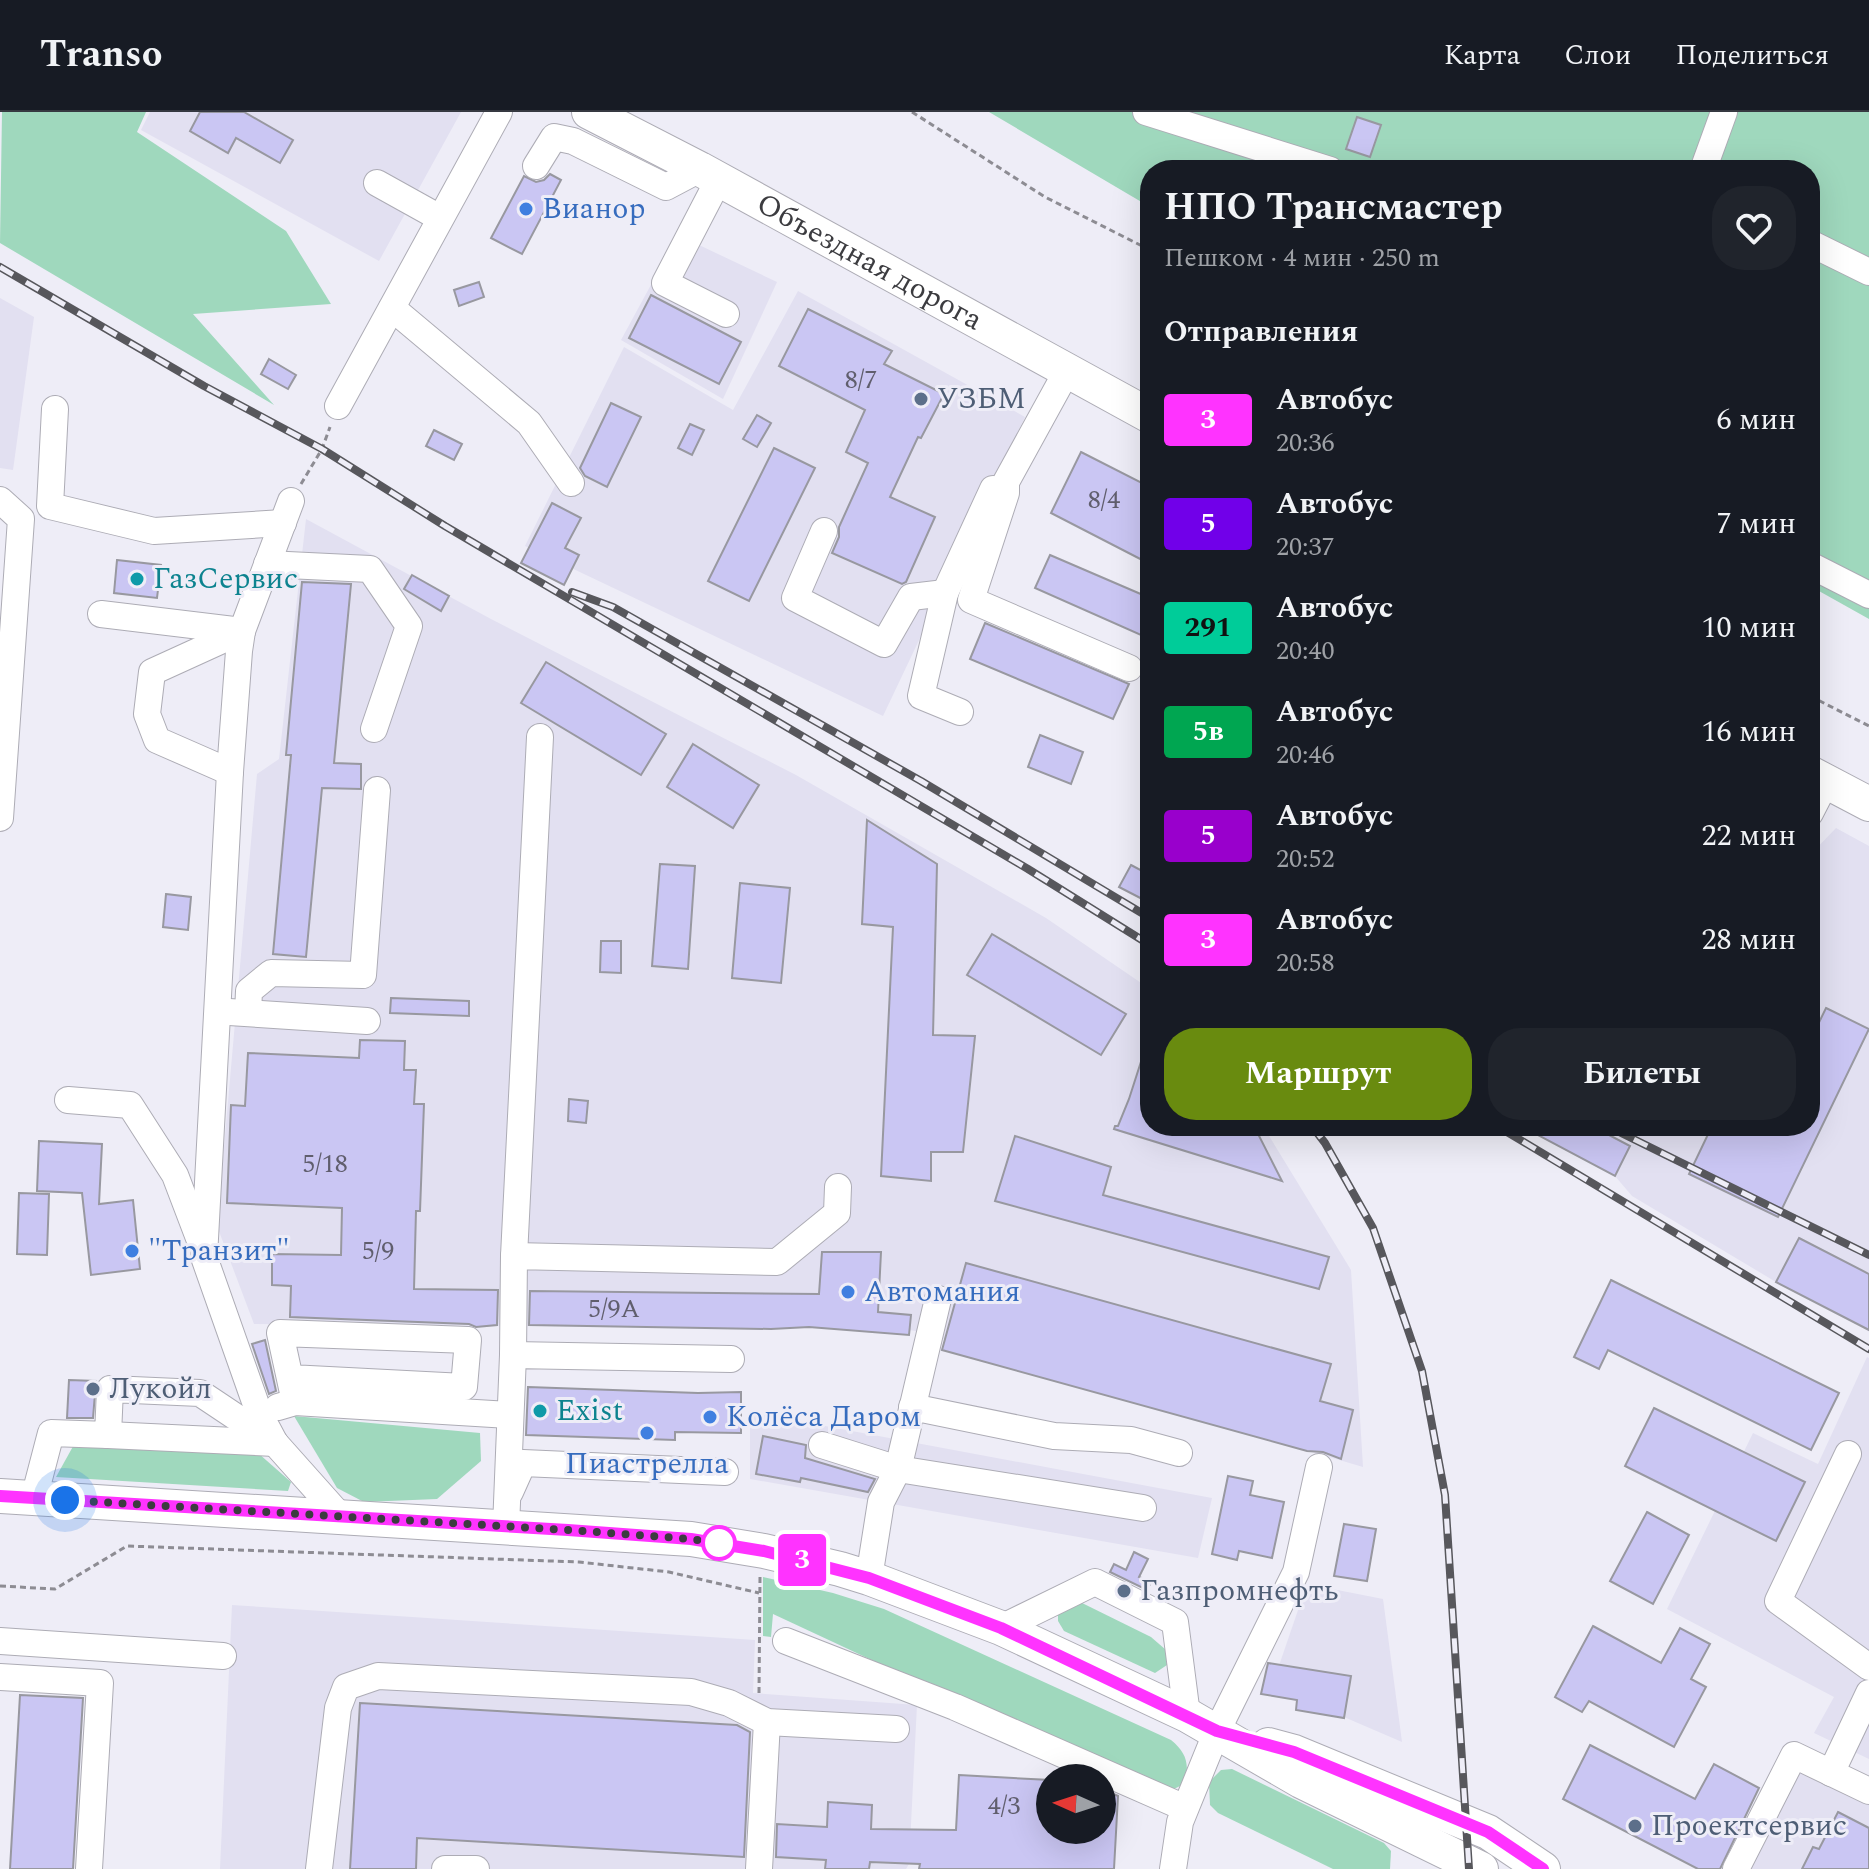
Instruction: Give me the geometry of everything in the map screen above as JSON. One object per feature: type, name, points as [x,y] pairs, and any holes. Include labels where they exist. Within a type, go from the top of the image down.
[{"type":"main road","name":"Объездная дорога","points":[[589,112],[709,174],[1140,411]]},
{"type":"main road","points":[[1820,779],[1869,804]]},
{"type":"main road","points":[[0,1496],[341,1517],[506,1513],[764,1551],[869,1578],[1001,1628],[1187,1715],[1301,1781],[1481,1869]]},
{"type":"main road","points":[[1217,1731],[1294,1752],[1488,1832],[1543,1869]]},
{"type":"lane","points":[[338,406],[499,112]]},
{"type":"lane","points":[[1146,112],[1298,160]]},
{"type":"lane","points":[[1707,160],[1724,112]]},
{"type":"lane","points":[[536,166],[554,137],[573,141],[666,187],[709,174]]},
{"type":"lane","points":[[709,174],[665,283],[726,314]]},
{"type":"lane","points":[[377,183],[440,218]]},
{"type":"lane","points":[[1820,248],[1869,272]]},
{"type":"lane","points":[[392,308],[529,423],[571,483]]},
{"type":"lane","points":[[1067,371],[1006,482],[1006,493],[971,600],[1129,668]]},
{"type":"lane","points":[[55,409],[50,506],[154,531],[287,512],[242,631],[230,772],[204,1257]]},
{"type":"lane","points":[[960,712],[921,696],[945,593],[993,489],[1006,482]]},
{"type":"lane","points":[[0,500],[21,519],[6,645],[0,818]]},
{"type":"lane","points":[[824,531],[795,598],[884,644],[911,597],[945,593]]},
{"type":"lane","points":[[267,564],[370,569],[409,626],[374,729]]},
{"type":"lane","points":[[1820,570],[1869,595]]},
{"type":"lane","points":[[101,614],[242,631]]},
{"type":"lane","points":[[230,772],[157,740],[147,714],[152,672],[242,631]]},
{"type":"lane","points":[[506,1513],[514,1256],[540,737]]},
{"type":"lane","points":[[248,1013],[249,991],[271,973],[363,975],[377,790]]},
{"type":"lane","points":[[218,1011],[367,1021]]},
{"type":"lane","points":[[68,1100],[130,1105],[175,1175],[192,1214],[259,1413],[275,1443],[341,1517]]},
{"type":"lane","points":[[514,1256],[777,1262],[837,1213],[838,1187]]},
{"type":"lane","points":[[869,1578],[881,1502],[898,1469],[938,1299]]},
{"type":"lane","points":[[259,1413],[292,1390],[464,1387],[468,1340],[280,1333],[292,1390]]},
{"type":"lane","points":[[513,1355],[731,1359]]},
{"type":"lane","points":[[108,1435],[110,1389],[200,1393],[275,1443]]},
{"type":"lane","points":[[292,1390],[509,1415]]},
{"type":"lane","points":[[912,1407],[1054,1436],[1131,1440],[1179,1453]]},
{"type":"lane","points":[[34,1498],[51,1433],[275,1443]]},
{"type":"lane","points":[[822,1445],[898,1469],[1143,1508]]},
{"type":"lane","points":[[1848,1454],[1778,1601],[1869,1667]]},
{"type":"lane","points":[[506,1513],[523,1463],[725,1472]]},
{"type":"lane","points":[[1173,1869],[1185,1808],[1217,1731],[1296,1572],[1319,1467]]},
{"type":"lane","points":[[1001,1628],[1095,1582],[1175,1622],[1187,1715]]},
{"type":"lane","points":[[0,1641],[223,1656]]},
{"type":"lane","points":[[786,1641],[955,1707],[1185,1808]]},
{"type":"lane","points":[[319,1869],[338,1708],[346,1687],[378,1676],[691,1692],[729,1703],[767,1722],[896,1729]]},
{"type":"lane","points":[[0,1677],[100,1683],[89,1869]]},
{"type":"lane","points":[[1831,1773],[1869,1693]]},
{"type":"lane","points":[[759,1869],[767,1722]]},
{"type":"lane","points":[[1736,1869],[1794,1755],[1869,1791]]},
{"type":"lane","points":[[445,1869],[476,1869]]},
{"type":"path","points":[[912,112],[1045,197],[1140,245]]},
{"type":"path","points":[[287,512],[322,449],[338,406]]},
{"type":"path","points":[[1820,701],[1869,726]]},
{"type":"path","points":[[0,1586],[55,1589],[127,1546],[579,1562],[669,1572],[759,1593]]},
{"type":"path","points":[[759,1693],[760,1573]]},
{"type":"shaded area","points":[[150,112],[461,112],[379,261],[141,130]]},
{"type":"shaded area","points":[[678,235],[777,282],[723,399],[621,340]]},
{"type":"shaded area","points":[[798,291],[1025,417],[883,716],[525,546],[624,347],[733,410]]},
{"type":"shaded area","points":[[0,298],[34,317],[13,470],[0,468]]},
{"type":"shaded area","points":[[306,519],[491,619],[796,775],[1046,918],[1140,982],[1140,1136],[1269,1136],[1351,1270],[1363,1467],[1072,1381],[922,1332],[851,1321],[685,1327],[254,1324],[217,1226],[257,774],[279,759]]},
{"type":"shaded area","points":[[1836,828],[1869,846],[1869,1330],[1776,1282],[1632,1196],[1615,1176],[1540,1136],[1820,1136],[1820,845]]},
{"type":"shaded area","points":[[1867,1357],[1869,1759],[1814,1733],[1834,1697],[1667,1609],[1753,1433],[1818,1464]]},
{"type":"shaded area","points":[[750,1412],[1212,1498],[1198,1558],[750,1479]]},
{"type":"shaded area","points":[[1307,1584],[1383,1599],[1402,1742],[1272,1686]]},
{"type":"shaded area","points":[[232,1605],[755,1640],[753,1693],[917,1705],[909,1864],[906,1869],[220,1869]]},
{"type":"shaded area","points":[[1799,1770],[1869,1805],[1869,1869],[1750,1869]]},
{"type":"green space","points":[[2,112],[146,112],[137,132],[286,231],[331,304],[193,314],[274,405],[0,243]]},
{"type":"green space","points":[[989,112],[1869,112],[1869,619],[1820,592],[1820,160],[1140,160],[1140,201]]},
{"type":"green space","points":[[294,1416],[480,1433],[481,1461],[437,1499],[364,1502],[337,1488]]},
{"type":"green space","points":[[76,1441],[258,1453],[291,1482],[288,1491],[56,1477]]},
{"type":"green space","points":[[763,1577],[833,1593],[884,1609],[1171,1740],[1186,1760],[1184,1784],[1168,1792],[1157,1793],[1116,1774],[1116,1764],[1095,1764],[773,1614],[771,1637],[763,1636]]},
{"type":"green space","points":[[1078,1601],[1151,1637],[1166,1650],[1167,1665],[1155,1673],[1064,1631],[1058,1621],[1058,1610]]},
{"type":"green space","points":[[1232,1769],[1384,1843],[1391,1851],[1390,1869],[1333,1869],[1218,1813],[1210,1805],[1209,1782],[1221,1770]]},
{"type":"building","points":[[200,112],[244,112],[293,140],[280,163],[236,138],[228,153],[190,131]]},
{"type":"building","points":[[1357,117],[1381,125],[1370,157],[1346,149]]},
{"type":"building","name":"Вианор","points":[[550,174],[561,180],[522,254],[491,238],[524,176],[536,182]]},
{"type":"building","points":[[479,282],[484,297],[459,306],[454,290]]},
{"type":"building","points":[[651,295],[741,342],[719,384],[629,338]]},
{"type":"building","points":[[808,309],[892,351],[884,364],[944,394],[921,438],[918,437],[890,497],[935,517],[906,582],[902,584],[832,553],[839,537],[839,527],[868,463],[846,452],[865,410],[779,366]]},
{"type":"building","points":[[269,359],[296,375],[288,389],[261,374]]},
{"type":"building","points":[[611,403],[641,417],[607,487],[585,476],[580,468]]},
{"type":"building","points":[[757,415],[771,423],[757,447],[743,439]]},
{"type":"building","points":[[690,424],[704,430],[692,455],[678,448]]},
{"type":"building","points":[[434,430],[462,444],[454,460],[426,446]]},
{"type":"building","points":[[774,448],[815,468],[749,601],[708,581]]},
{"type":"building","points":[[1081,452],[1140,482],[1140,559],[1051,513]]},
{"type":"building","points":[[552,503],[581,518],[565,548],[579,555],[564,585],[521,563]]},
{"type":"building","points":[[1050,555],[1140,594],[1140,635],[1035,588]]},
{"type":"building","name":"ГазСервис","points":[[117,560],[161,565],[157,598],[114,593]]},
{"type":"building","points":[[412,575],[449,596],[441,611],[404,589]]},
{"type":"building","points":[[302,582],[351,584],[334,763],[361,764],[361,789],[322,788],[306,957],[273,954],[291,755],[286,755]]},
{"type":"building","points":[[985,623],[1129,684],[1113,719],[970,659]]},
{"type":"building","points":[[546,662],[666,734],[641,775],[521,703]]},
{"type":"building","points":[[1040,735],[1083,752],[1071,784],[1028,767]]},
{"type":"building","points":[[693,744],[759,785],[733,828],[667,787]]},
{"type":"building","points":[[867,820],[937,864],[933,1035],[975,1036],[963,1152],[931,1152],[931,1181],[881,1176],[893,927],[862,924]]},
{"type":"building","points":[[660,864],[695,866],[688,969],[652,966]]},
{"type":"building","points":[[1131,865],[1140,870],[1140,898],[1119,887]]},
{"type":"building","points":[[740,883],[790,888],[781,983],[732,978]]},
{"type":"building","points":[[166,894],[191,897],[188,930],[163,927]]},
{"type":"building","points":[[992,934],[1126,1014],[1101,1055],[967,975]]},
{"type":"building","points":[[601,941],[621,941],[621,973],[600,972]]},
{"type":"building","points":[[391,998],[469,1001],[469,1016],[390,1013]]},
{"type":"building","points":[[1826,1008],[1869,1029],[1820,1130],[1820,1020]]},
{"type":"building","points":[[360,1040],[405,1041],[404,1070],[416,1070],[414,1104],[424,1104],[414,1289],[498,1290],[497,1325],[476,1327],[469,1324],[290,1317],[291,1286],[272,1285],[272,1254],[341,1255],[342,1208],[227,1203],[231,1105],[245,1106],[248,1053],[359,1058]]},
{"type":"building","points":[[1140,1065],[1140,1136],[1259,1136],[1282,1181],[1114,1129],[1129,1099]]},
{"type":"building","points":[[569,1099],[588,1101],[586,1123],[568,1121]]},
{"type":"building","points":[[1015,1136],[1111,1167],[1103,1195],[1329,1257],[1319,1289],[995,1201]]},
{"type":"building","points":[[1540,1136],[1611,1136],[1630,1146],[1615,1176]]},
{"type":"building","points":[[1707,1136],[1817,1136],[1778,1217],[1689,1174]]},
{"type":"building","points":[[39,1141],[102,1144],[99,1204],[133,1200],[140,1269],[91,1275],[82,1193],[37,1191]]},
{"type":"building","points":[[19,1193],[49,1194],[47,1255],[17,1254]]},
{"type":"building","points":[[1799,1238],[1869,1274],[1869,1330],[1776,1282]]},
{"type":"building","points":[[822,1252],[881,1252],[878,1312],[911,1315],[909,1335],[809,1327],[529,1325],[530,1291],[819,1294]]},
{"type":"building","points":[[966,1263],[1331,1364],[1320,1401],[1353,1410],[1341,1459],[942,1350]]},
{"type":"building","points":[[1611,1280],[1839,1393],[1811,1450],[1608,1350],[1599,1369],[1574,1357]]},
{"type":"building","points":[[265,1340],[276,1391],[269,1394],[252,1344]]},
{"type":"building","points":[[69,1380],[96,1381],[93,1418],[67,1418]]},
{"type":"building","points":[[528,1387],[741,1392],[741,1433],[675,1432],[675,1440],[526,1435]]},
{"type":"building","points":[[1654,1408],[1805,1482],[1776,1541],[1625,1466]]},
{"type":"building","points":[[763,1436],[806,1445],[805,1458],[875,1479],[868,1492],[801,1478],[800,1482],[756,1474]]},
{"type":"building","points":[[1228,1476],[1253,1481],[1250,1495],[1284,1502],[1272,1558],[1239,1551],[1237,1560],[1212,1554]]},
{"type":"building","points":[[1647,1512],[1689,1535],[1653,1604],[1610,1581]]},
{"type":"building","points":[[1344,1524],[1376,1529],[1367,1581],[1334,1576]]},
{"type":"building","points":[[1134,1552],[1148,1559],[1139,1577],[1151,1582],[1147,1590],[1110,1572],[1114,1564],[1126,1570]]},
{"type":"building","points":[[1593,1626],[1661,1663],[1680,1628],[1710,1644],[1691,1679],[1706,1687],[1674,1747],[1589,1701],[1582,1712],[1555,1697]]},
{"type":"building","points":[[1268,1663],[1351,1676],[1344,1718],[1296,1710],[1297,1700],[1261,1694]]},
{"type":"building","points":[[20,1695],[83,1698],[73,1869],[10,1869]]},
{"type":"building","points":[[360,1703],[737,1725],[750,1732],[744,1857],[417,1838],[416,1869],[350,1869]]},
{"type":"building","points":[[1590,1745],[1695,1799],[1714,1764],[1759,1788],[1720,1869],[1698,1869],[1563,1799]]},
{"type":"building","points":[[959,1775],[1036,1779],[1036,1844],[1115,1844],[1114,1869],[919,1869],[920,1864],[870,1862],[869,1869],[825,1869],[826,1860],[776,1857],[777,1824],[827,1827],[828,1802],[872,1805],[871,1829],[956,1830]]},
{"type":"building","points":[[1838,1812],[1869,1828],[1869,1869],[1802,1869],[1813,1847],[1819,1849]]},
{"type":"railway","points":[[0,267],[204,386],[322,449],[445,526],[1028,869],[1140,939]]},
{"type":"railway","points":[[572,592],[613,607],[921,781],[1140,912]]},
{"type":"railway","points":[[1320,1136],[1373,1228],[1422,1371],[1445,1495],[1469,1869]]},
{"type":"railway","points":[[1514,1136],[1869,1349]]},
{"type":"railway","points":[[1627,1136],[1869,1255]]},
{"type":"bus line","name":"3","points":[[0,1496],[691,1539],[764,1551],[840,1569],[1001,1628],[1217,1731],[1294,1752],[1488,1832],[1543,1869]]},
{"type":"place","name":"Вианор","points":[[526,209]]},
{"type":"place","name":"УЗБМ","points":[[921,399]]},
{"type":"place","name":"ГазСервис","points":[[137,579]]},
{"type":"place","name":"\"Транзит\"","points":[[132,1251]]},
{"type":"place","name":"Автомания","points":[[848,1292]]},
{"type":"place","name":"Лукойл","points":[[93,1389]]},
{"type":"place","name":"Exist","points":[[540,1411]]},
{"type":"place","name":"Колёса Даром","points":[[710,1417]]},
{"type":"place","name":"Пиастрелла","points":[[647,1433]]},
{"type":"place","name":"Газпромнефть","points":[[1124,1591]]},
{"type":"place","name":"Проектсервис","points":[[1635,1826]]},
{"type":"route","points":[[65,1500],[568,1530],[722,1544],[719,1543]]}]
